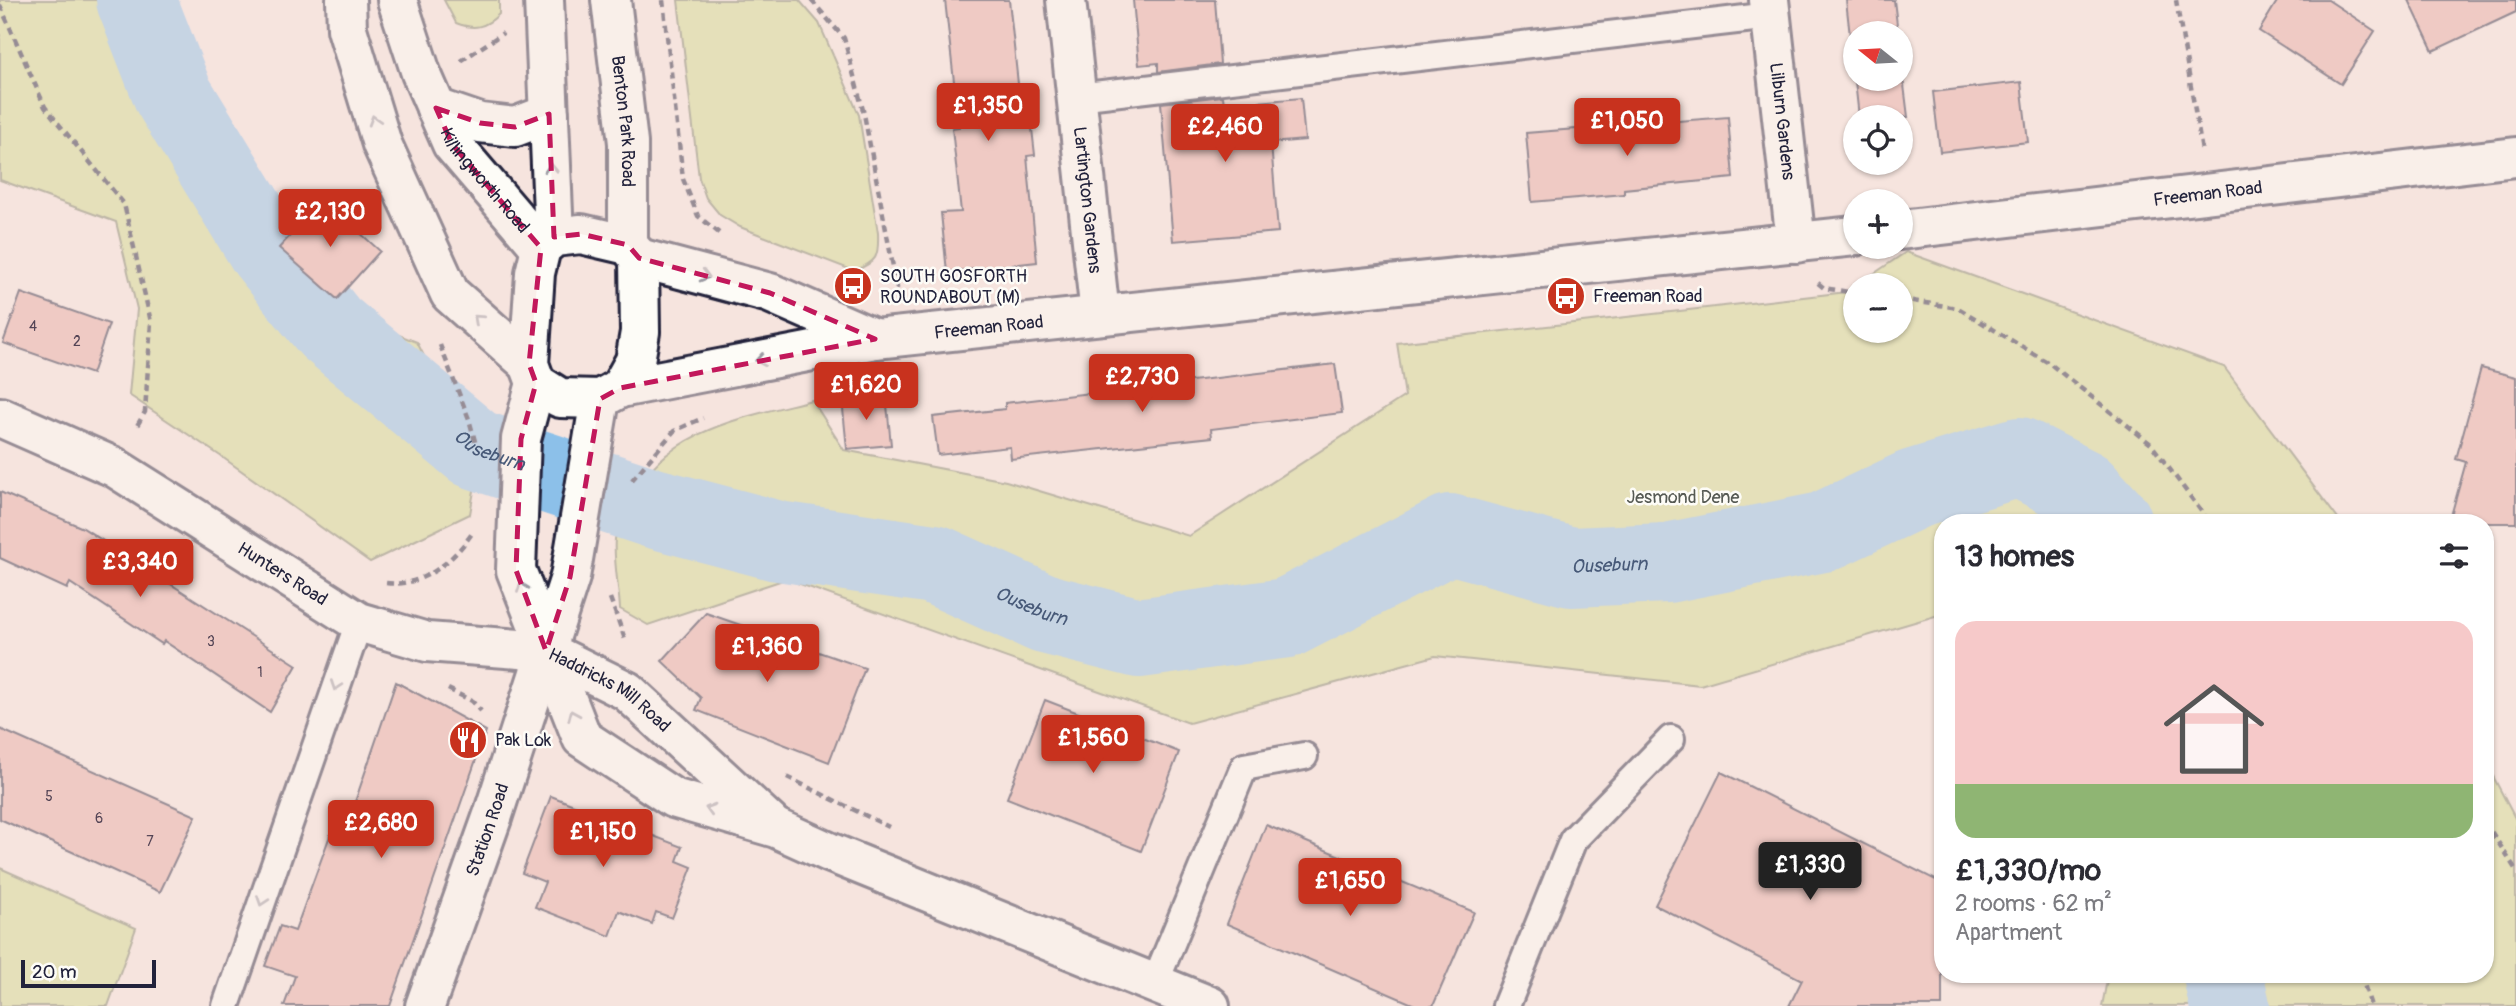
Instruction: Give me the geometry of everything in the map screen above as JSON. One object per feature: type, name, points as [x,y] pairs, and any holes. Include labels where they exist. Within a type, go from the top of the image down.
[{"type":"main road","points":[[346,0],[347,29],[382,144],[450,294],[560,398],[610,394],[635,360],[640,332],[634,252],[581,234],[547,242]]},
{"type":"main road","name":"Killingworth Road","points":[[397,0],[421,73],[452,144],[547,242]]},
{"type":"main road","points":[[544,0],[549,114],[547,242],[535,273],[532,374],[521,439],[516,570],[546,651]]},
{"type":"main road","name":"Benton Park Road","points":[[611,0],[628,143],[634,252]]},
{"type":"main road","name":"Lartington Gardens","points":[[1066,0],[1100,315]]},
{"type":"main road","name":"Lilburn Gardens","points":[[1770,8],[1796,243]]},
{"type":"main road","name":"Killingworth Road","points":[[436,108],[481,123],[515,127],[549,114]]},
{"type":"main road","name":"Freeman Road","points":[[1913,228],[2516,157]]},
{"type":"main road","name":"Freeman Road","points":[[610,394],[875,339],[1843,237]]},
{"type":"main road","name":"Freeman Road","points":[[634,252],[770,293],[875,339]]},
{"type":"main road","name":"Station Road","points":[[425,1006],[493,815],[570,577],[590,459],[610,394]]},
{"type":"main road","name":"Hunters Road","points":[[0,416],[114,467],[359,622],[427,642],[546,651]]},
{"type":"main road","name":"Haddricks Mill Road","points":[[546,651],[627,691],[776,828]]},
{"type":"main road","name":"Haddricks Mill Road","points":[[546,651],[582,738],[673,798],[776,828],[1210,1006]]},
{"type":"lane","points":[[1077,97],[1770,8]]},
{"type":"lane","points":[[226,1006],[359,622]]},
{"type":"lane","points":[[1506,1006],[1573,840],[1671,740]]},
{"type":"lane","points":[[1154,985],[1244,767],[1304,756]]},
{"type":"path","points":[[663,0],[683,179],[698,216],[724,237]]},
{"type":"path","points":[[811,0],[844,38],[864,114],[899,298],[888,295]]},
{"type":"path","points":[[2176,0],[2210,193]]},
{"type":"path","points":[[0,5],[45,107],[124,204],[151,322],[145,412],[114,467]]},
{"type":"path","points":[[466,60],[510,29]]},
{"type":"path","points":[[1913,301],[1958,308],[2049,363],[2151,444],[2203,514]]},
{"type":"path","points":[[634,476],[674,431],[714,413]]},
{"type":"path","points":[[375,581],[397,584],[434,572],[460,552],[476,527]]},
{"type":"path","points":[[607,589],[628,646]]},
{"type":"path","points":[[436,682],[472,701],[486,716]]},
{"type":"path","points":[[785,776],[897,831]]},
{"type":"path","points":[[2494,836],[2516,870]]},
{"type":"path","points":[[2364,983],[2371,1006]]},
{"type":"highlighted area","points":[[436,108],[480,123],[515,127],[549,114],[554,237],[581,234],[628,245],[639,258],[770,293],[875,339],[620,388],[600,399],[570,577],[546,651],[516,570],[521,439],[536,383],[529,364],[541,248],[452,144]]},
{"type":"green space","points":[[0,0],[152,0],[252,208],[333,309],[417,342],[442,392],[476,479],[470,514],[370,562],[129,395],[137,309],[116,222],[0,180]]},
{"type":"green space","points":[[444,0],[499,0],[499,14],[479,26],[462,25],[456,23]]},
{"type":"green space","points":[[678,0],[799,0],[819,23],[859,115],[878,233],[877,253],[868,265],[854,271],[740,227],[720,215],[706,198],[699,178]]},
{"type":"green space","name":"Jesmond Dene","points":[[1913,255],[2224,367],[2334,514],[1934,514],[1934,616],[1700,685],[1435,656],[1189,723],[786,579],[648,625],[620,609],[615,539],[630,499],[646,475],[664,457],[685,442],[733,421],[812,400],[844,450],[1006,481],[1189,536],[1405,396],[1397,343],[1843,292],[1843,343],[1913,343],[1913,273],[1875,273],[1896,259],[1913,259]]},
{"type":"green space","points":[[2494,778],[2516,820],[2516,1006],[2102,1006],[2106,983],[2494,983]]},
{"type":"green space","points":[[0,868],[136,928],[108,1006],[0,1006]]},
{"type":"building","points":[[945,0],[1009,0],[1022,121],[1031,120],[1035,155],[1027,156],[1037,262],[947,272],[941,213],[961,212],[952,128],[959,127]]},
{"type":"building","points":[[1133,0],[1215,0],[1220,64],[1158,72],[1158,63],[1139,65]]},
{"type":"building","points":[[1846,0],[1894,0],[1897,21],[1848,21]]},
{"type":"building","points":[[2278,0],[2328,0],[2375,31],[2341,84],[2259,31]]},
{"type":"building","points":[[2409,0],[2516,0],[2516,12],[2433,51]]},
{"type":"building","points":[[2021,82],[2028,142],[1940,152],[1933,92]]},
{"type":"building","points":[[1856,91],[1905,91],[1906,105],[1858,105]]},
{"type":"building","points":[[1223,96],[1224,105],[1301,98],[1305,140],[1271,143],[1278,232],[1173,241],[1161,103]]},
{"type":"building","points":[[1728,117],[1733,178],[1624,189],[1624,194],[1532,202],[1526,133]]},
{"type":"building","points":[[323,199],[380,251],[337,299],[279,248]]},
{"type":"building","points":[[21,293],[109,324],[92,374],[3,343]]},
{"type":"building","points":[[1335,364],[1342,413],[1211,429],[1212,437],[1011,459],[1010,447],[938,455],[933,417],[1005,409],[1005,403]]},
{"type":"building","points":[[2481,368],[2516,377],[2516,523],[2494,523],[2494,514],[2452,514],[2466,462],[2456,459]]},
{"type":"building","points":[[886,395],[891,445],[847,449],[842,399]]},
{"type":"building","points":[[0,492],[83,528],[297,665],[270,712],[164,641],[162,644],[70,583],[67,589],[0,558]]},
{"type":"building","points":[[706,613],[865,668],[829,762],[696,710],[701,698],[662,661]]},
{"type":"building","points":[[396,682],[486,731],[390,1006],[284,1006],[295,976],[265,966],[280,926],[295,931],[332,830],[344,834]]},
{"type":"building","points":[[1045,700],[1179,752],[1141,851],[1007,798]]},
{"type":"building","points":[[0,729],[196,816],[160,892],[0,819]]},
{"type":"building","points":[[1721,772],[1934,879],[1934,983],[1942,983],[1942,1006],[1789,1006],[1802,980],[1655,905]]},
{"type":"building","points":[[551,796],[682,847],[677,861],[692,867],[672,918],[656,912],[652,924],[619,911],[610,936],[535,907],[545,882],[522,873]]},
{"type":"building","points":[[1266,825],[1474,912],[1433,1006],[1417,1006],[1227,924]]},
{"type":"waterway","name":"Ouseburn","points":[[136,0],[173,95],[268,251],[330,328],[475,449],[653,508],[778,541],[934,564],[1045,614],[1139,638],[1287,618],[1450,534],[1571,567],[1667,563],[1823,532],[1914,489],[2019,457],[2082,489],[2105,514]]},
{"type":"waterway","name":"Ouseburn","points":[[2225,983],[2230,1006]]},
{"type":"place","name":"SOUTH GOSFORTH ROUNDABOUT (M)","points":[[853,286]]},
{"type":"place","name":"Freeman Road","points":[[1566,296]]},
{"type":"place","name":"Pak Lok","points":[[468,740]]}]
